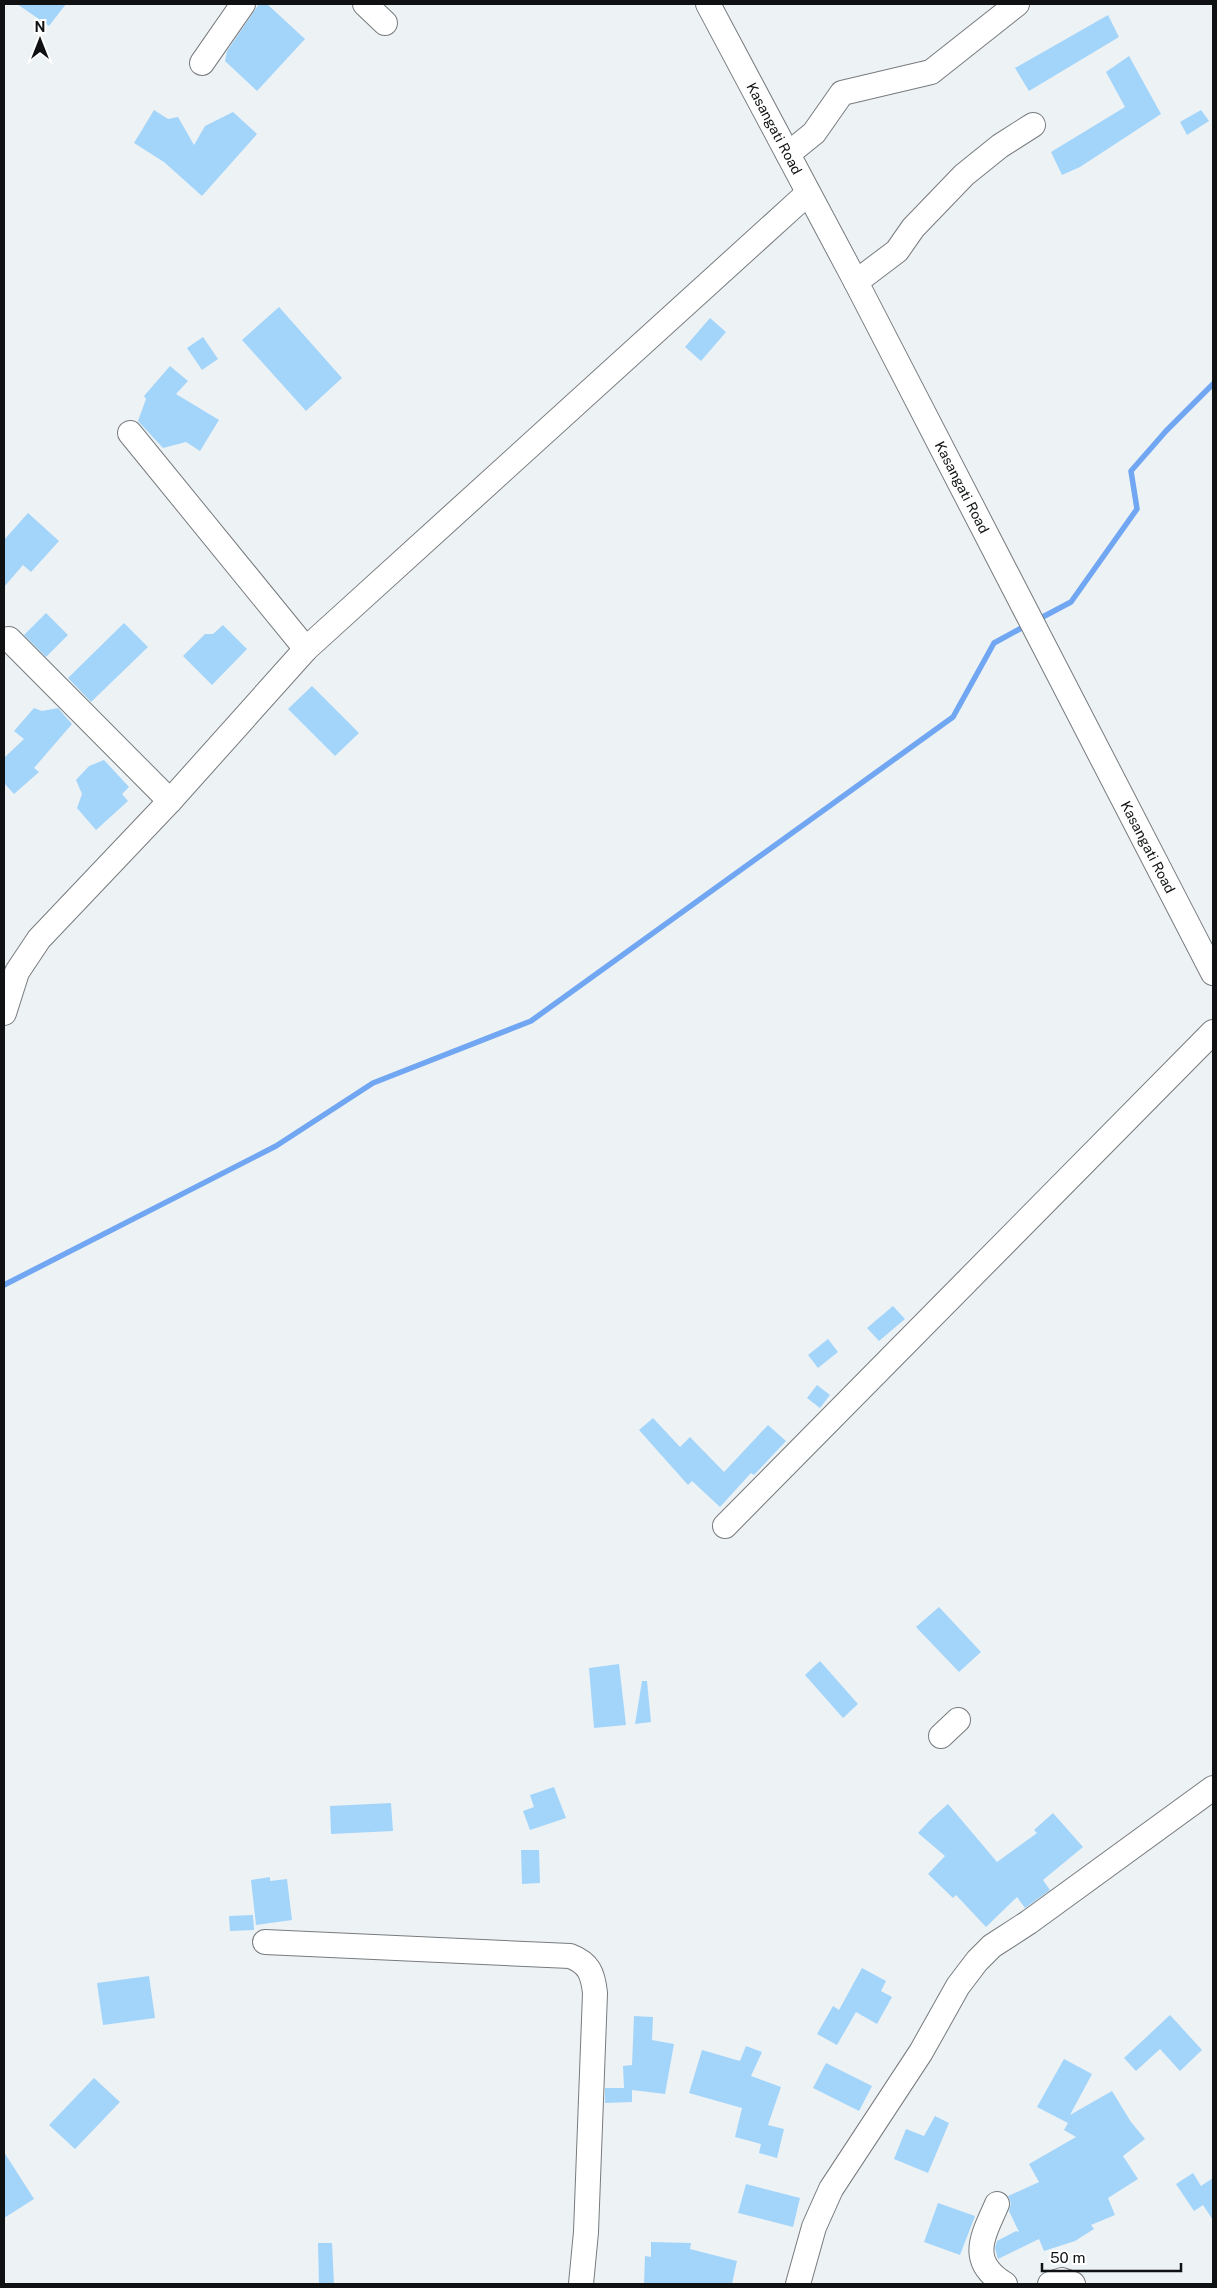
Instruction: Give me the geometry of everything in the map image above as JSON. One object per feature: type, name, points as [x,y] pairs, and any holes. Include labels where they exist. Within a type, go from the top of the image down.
[{"type":"street","points":[[202,63],[243,4]]},
{"type":"street","points":[[365,4],[385,23]]},
{"type":"street","name":"Kasangati Road","points":[[708,4],[788,154],[807,194],[856,282],[1213,973]]},
{"type":"street","points":[[788,154],[814,133],[842,93],[931,72],[1017,4]]},
{"type":"street","points":[[856,282],[897,251],[913,228],[964,175],[1000,146],[1033,125]]},
{"type":"street","points":[[4,1013],[17,972],[39,939],[170,801],[306,650],[807,194]]},
{"type":"street","points":[[130,433],[306,650]]},
{"type":"street","points":[[8,639],[170,801]]},
{"type":"street","points":[[725,1526],[1213,1032]]},
{"type":"street","points":[[798,2284],[814,2227],[826,2197],[921,2052],[958,1986],[977,1961],[992,1946],[1029,1922],[1213,1788]]},
{"type":"street","points":[[266,1942],[570,1956],[586,1964],[594,1978],[595,1993],[586,2232],[580,2284]]},
{"type":"street","points":[[997,2204],[981,2240],[980,2250],[983,2261],[990,2273],[1005,2284]]},
{"type":"street","points":[[1050,2284],[1062,2280],[1073,2284]]},
{"type":"building","points":[[17,4],[66,4],[49,26]]},
{"type":"building","points":[[259,4],[267,4],[305,39],[257,91],[225,61],[227,51]]},
{"type":"building","points":[[1108,15],[1119,37],[1029,91],[1015,68]]},
{"type":"building","points":[[1129,56],[1161,114],[1080,167],[1062,175],[1051,152],[1125,107],[1106,72]]},
{"type":"building","points":[[154,110],[168,119],[178,117],[194,145],[205,126],[233,112],[257,134],[202,196],[164,162],[134,143]]},
{"type":"building","points":[[1201,110],[1209,121],[1187,135],[1180,122]]},
{"type":"building","points":[[279,307],[342,378],[306,411],[242,340]]},
{"type":"building","points":[[710,318],[726,332],[701,361],[685,347]]},
{"type":"building","points":[[203,337],[218,359],[202,370],[187,348]]},
{"type":"building","points":[[170,366],[188,381],[176,394],[219,420],[200,451],[186,442],[163,448],[138,421],[146,399],[144,396]]},
{"type":"building","points":[[28,513],[59,541],[31,572],[23,565],[4,587],[4,540]]},
{"type":"building","points":[[46,613],[68,635],[46,657],[24,635]]},
{"type":"building","points":[[124,623],[148,647],[91,702],[68,678]]},
{"type":"building","points":[[223,625],[247,649],[212,685],[183,656],[205,634],[213,634]]},
{"type":"building","points":[[312,686],[359,733],[335,756],[288,709]]},
{"type":"building","points":[[34,708],[42,711],[58,708],[72,724],[34,768],[39,772],[14,794],[4,783],[4,758],[24,739],[14,731]]},
{"type":"building","points":[[104,760],[129,787],[122,794],[128,801],[96,830],[77,808],[82,794],[76,780],[89,766]]},
{"type":"building","points":[[893,1306],[905,1319],[879,1341],[867,1328]]},
{"type":"building","points":[[828,1339],[838,1352],[818,1368],[808,1355]]},
{"type":"building","points":[[817,1385],[830,1395],[820,1408],[807,1398]]},
{"type":"building","points":[[653,1418],[680,1447],[690,1437],[724,1472],[768,1425],[786,1441],[754,1475],[751,1473],[720,1507],[692,1481],[688,1485],[639,1430]]},
{"type":"building","points":[[939,1607],[981,1652],[959,1672],[916,1627]]},
{"type":"building","points":[[820,1661],[858,1704],[843,1718],[805,1675]]},
{"type":"building","points":[[619,1664],[626,1725],[594,1728],[589,1668]]},
{"type":"building","points":[[642,1681],[647,1681],[651,1722],[635,1724]]},
{"type":"building","points":[[554,1787],[566,1818],[530,1830],[523,1811],[534,1807],[530,1795]]},
{"type":"building","points":[[391,1803],[393,1831],[331,1834],[330,1806]]},
{"type":"building","points":[[948,1804],[997,1862],[1037,1833],[1034,1830],[1053,1813],[1083,1847],[1043,1880],[1050,1890],[1025,1908],[1017,1897],[986,1927],[956,1895],[953,1898],[928,1874],[945,1856],[918,1833]]},
{"type":"building","points":[[521,1850],[539,1850],[540,1883],[522,1884]]},
{"type":"building","points":[[270,1877],[270,1881],[287,1879],[292,1920],[256,1925],[251,1880]]},
{"type":"building","points":[[253,1915],[254,1930],[230,1931],[229,1916]]},
{"type":"building","points":[[862,1968],[886,1981],[881,1991],[892,1997],[877,2024],[856,2012],[837,2045],[817,2034],[833,2006],[839,2010]]},
{"type":"building","points":[[149,1976],[155,2018],[103,2025],[97,1983]]},
{"type":"building","points":[[1170,2015],[1202,2050],[1180,2071],[1160,2049],[1136,2071],[1124,2058]]},
{"type":"building","points":[[634,2016],[653,2017],[652,2040],[674,2044],[665,2094],[632,2090],[632,2102],[605,2103],[605,2088],[624,2088],[623,2066],[632,2065]]},
{"type":"building","points":[[746,2046],[762,2052],[751,2076],[781,2087],[768,2125],[784,2129],[777,2158],[759,2153],[761,2144],[735,2137],[742,2108],[689,2093],[702,2050],[740,2061]]},
{"type":"building","points":[[1064,2059],[1092,2074],[1070,2115],[1112,2091],[1131,2122],[1145,2139],[1123,2156],[1138,2179],[1108,2198],[1115,2215],[1091,2225],[1094,2229],[1075,2241],[1044,2251],[1039,2239],[998,2259],[995,2248],[997,2241],[1016,2231],[1019,2232],[1009,2211],[1011,2203],[1008,2196],[1039,2182],[1029,2164],[1076,2137],[1064,2130],[1068,2123],[1037,2107]]},
{"type":"building","points":[[826,2063],[872,2086],[859,2111],[813,2088]]},
{"type":"building","points":[[94,2078],[120,2102],[75,2149],[49,2125]]},
{"type":"building","points":[[935,2116],[949,2123],[928,2173],[894,2159],[906,2129],[924,2136]]},
{"type":"building","points":[[4,2152],[34,2199],[4,2218]]},
{"type":"building","points":[[1193,2173],[1201,2186],[1213,2178],[1213,2220],[1203,2205],[1194,2211],[1176,2184]]},
{"type":"building","points":[[746,2184],[800,2198],[793,2227],[738,2213]]},
{"type":"building","points":[[938,2203],[975,2216],[960,2255],[924,2242]]},
{"type":"building","points":[[651,2242],[691,2243],[690,2249],[737,2261],[732,2284],[644,2284],[645,2256],[651,2257]]},
{"type":"building","points":[[318,2243],[332,2243],[334,2284],[319,2284]]},
{"type":"waterway","points":[[1037,620],[1071,602],[1137,509],[1131,471],[1166,431],[1213,384]]},
{"type":"waterway","points":[[4,1285],[276,1146],[373,1083],[531,1021],[953,717],[994,643],[1027,625]]}]
